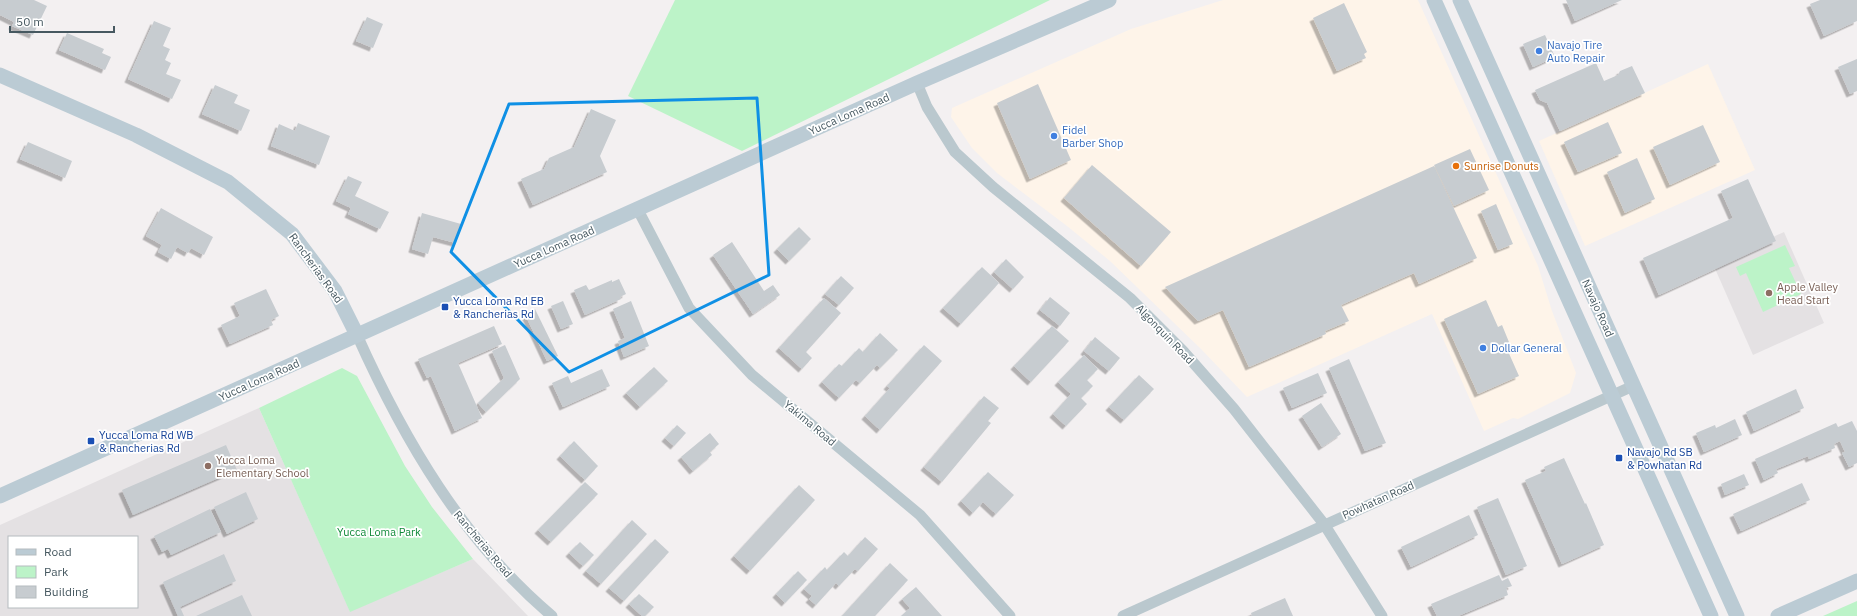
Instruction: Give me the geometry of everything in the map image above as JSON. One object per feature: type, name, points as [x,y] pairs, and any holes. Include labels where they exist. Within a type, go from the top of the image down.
[{"type":"main road","name":"Navajo Road","points":[[1434,0],[1711,616]]},
{"type":"main road","name":"Navajo Road","points":[[1460,0],[1738,616]]},
{"type":"main road","name":"Yucca Loma Road","points":[[0,496],[638,210],[917,83],[1104,1]]},
{"type":"main road","name":"Rancherias Road","points":[[0,75],[136,135],[228,182],[292,234],[334,291],[357,336]]},
{"type":"main road","points":[[1778,616],[1857,581]]},
{"type":"street","name":"Algonquin Road","points":[[917,83],[927,107],[955,152],[993,186],[1130,298],[1184,351],[1234,409],[1324,524],[1382,616]]},
{"type":"street","name":"Yakima Road","points":[[638,210],[689,308],[752,375],[920,515],[1010,616]]},
{"type":"street","name":"Rancherias Road","points":[[357,336],[383,391],[423,464],[444,496],[467,528],[528,596],[552,616]]},
{"type":"street","name":"Powhatan Road","points":[[1123,616],[1324,524],[1633,386]]},
{"type":"highlighted area","points":[[757,98],[769,275],[569,372],[451,252],[509,104]]},
{"type":"shaded area","points":[[1223,0],[1418,0],[1538,266],[1552,311],[1576,373],[1570,393],[1518,419],[1513,418],[1484,431],[1432,314],[1247,397],[1201,349],[1110,261],[997,173],[972,148],[951,117],[952,108],[1131,29]]},
{"type":"shaded area","points":[[1708,64],[1755,170],[1585,246],[1539,141]]},
{"type":"shaded area","name":"Apple Valley Head Start","points":[[1784,232],[1824,323],[1753,355],[1713,264]]},
{"type":"shaded area","name":"Yucca Loma Elementary School","points":[[259,408],[350,611],[473,559],[528,616],[0,616],[0,525]]},
{"type":"green space","points":[[675,0],[1050,0],[742,151],[628,96]]},
{"type":"green space","points":[[1785,245],[1795,266],[1789,268],[1801,294],[1763,312],[1746,273],[1740,276],[1736,267]]},
{"type":"green space","name":"Yucca Loma Park","points":[[342,368],[357,376],[405,466],[432,507],[473,559],[350,612],[259,408]]},
{"type":"green space","points":[[1857,601],[1857,616],[1823,616]]},
{"type":"building","points":[[0,0],[34,0],[47,6],[33,35],[12,26],[14,22],[0,15]]},
{"type":"building","points":[[1566,0],[1622,0],[1575,21]]},
{"type":"building","points":[[1820,0],[1857,0],[1857,21],[1824,36],[1810,4]]},
{"type":"building","points":[[1344,3],[1367,52],[1364,54],[1366,58],[1337,71],[1313,18]]},
{"type":"building","points":[[367,17],[383,24],[373,48],[356,41]]},
{"type":"building","points":[[154,21],[171,28],[163,46],[170,49],[165,60],[171,63],[166,74],[181,80],[172,99],[128,79]]},
{"type":"building","points":[[67,33],[104,49],[102,53],[111,57],[105,70],[59,50]]},
{"type":"building","name":"Navajo Tire Auto Repair","points":[[1545,35],[1555,57],[1533,67],[1523,44]]},
{"type":"building","points":[[1857,59],[1857,91],[1850,94],[1838,67]]},
{"type":"building","points":[[1596,63],[1604,81],[1618,75],[1620,71],[1632,66],[1645,93],[1560,131],[1547,103],[1540,100],[1535,90]]},
{"type":"building","points":[[1038,84],[1071,160],[1030,179],[997,103]]},
{"type":"building","points":[[215,85],[238,95],[234,103],[250,110],[241,131],[202,114]]},
{"type":"building","points":[[591,109],[616,120],[600,156],[607,172],[533,205],[521,179],[544,169],[549,158],[574,147]]},
{"type":"building","points":[[1608,122],[1622,153],[1578,172],[1564,142]]},
{"type":"building","points":[[298,123],[330,136],[319,165],[271,146],[279,124],[295,131]]},
{"type":"building","points":[[1703,125],[1720,162],[1670,185],[1653,147]]},
{"type":"building","points":[[28,142],[72,161],[65,178],[20,159]]},
{"type":"building","points":[[1470,149],[1489,190],[1454,206],[1434,165]]},
{"type":"building","points":[[1637,158],[1655,199],[1625,213],[1607,172]]},
{"type":"building","points":[[1092,165],[1171,232],[1141,266],[1064,198]]},
{"type":"building","points":[[1434,166],[1477,258],[1419,284],[1414,273],[1341,305],[1349,321],[1325,331],[1326,334],[1249,367],[1223,310],[1198,321],[1165,287]]},
{"type":"building","points":[[348,176],[362,182],[355,196],[389,212],[380,229],[348,214],[351,208],[336,201]]},
{"type":"building","points":[[1748,179],[1776,241],[1659,295],[1643,258],[1733,218],[1721,191]]},
{"type":"building","points":[[1496,204],[1513,244],[1498,250],[1481,211]]},
{"type":"building","points":[[161,208],[213,237],[204,255],[191,248],[188,253],[177,247],[171,259],[158,252],[162,245],[146,236]]},
{"type":"building","points":[[422,213],[461,224],[456,243],[433,237],[428,254],[412,249]]},
{"type":"building","points":[[799,227],[811,239],[789,261],[777,249]]},
{"type":"building","points":[[732,242],[764,291],[773,285],[780,295],[753,314],[713,255]]},
{"type":"building","points":[[1006,259],[1024,277],[1013,289],[994,272]]},
{"type":"building","points":[[982,267],[999,283],[961,324],[943,308]]},
{"type":"building","points":[[841,276],[854,288],[839,305],[825,294]]},
{"type":"building","points":[[619,279],[626,294],[620,297],[621,299],[585,315],[574,290],[586,285],[589,290],[612,280],[612,282]]},
{"type":"building","points":[[266,289],[279,316],[271,320],[273,325],[230,344],[221,325],[240,316],[234,303]]},
{"type":"building","points":[[1050,297],[1070,313],[1060,326],[1040,310]]},
{"type":"building","points":[[824,298],[841,313],[806,352],[812,358],[802,369],[779,348]]},
{"type":"building","name":"Dollar General","points":[[1486,300],[1498,327],[1502,325],[1511,347],[1507,349],[1519,376],[1478,394],[1444,319]]},
{"type":"building","points":[[563,301],[573,324],[561,329],[551,306]]},
{"type":"building","points":[[631,301],[649,346],[624,357],[618,341],[625,338],[613,309]]},
{"type":"building","points":[[535,309],[558,356],[547,361],[525,314]]},
{"type":"building","points":[[494,326],[502,344],[458,363],[482,418],[455,431],[431,376],[427,378],[418,359]]},
{"type":"building","points":[[1052,326],[1069,341],[1031,382],[1014,366]]},
{"type":"building","points":[[880,333],[898,350],[880,368],[877,365],[860,383],[856,380],[839,398],[822,382],[839,364],[842,366],[859,348],[863,352]]},
{"type":"building","points":[[1095,337],[1120,358],[1109,371],[1084,351]]},
{"type":"building","points":[[505,345],[520,379],[486,412],[478,403],[504,378],[492,351]]},
{"type":"building","points":[[924,345],[942,361],[880,430],[865,416],[890,388],[887,386]]},
{"type":"building","points":[[1084,355],[1098,369],[1087,380],[1093,386],[1081,398],[1087,404],[1066,426],[1053,414],[1071,394],[1058,382]]},
{"type":"building","points":[[1349,359],[1386,443],[1365,451],[1329,368]]},
{"type":"building","points":[[654,367],[668,381],[640,407],[626,393]]},
{"type":"building","points":[[602,369],[610,386],[563,407],[552,383],[568,376],[571,383]]},
{"type":"building","points":[[1318,373],[1327,393],[1292,408],[1283,388]]},
{"type":"building","points":[[1139,375],[1154,389],[1124,420],[1109,407]]},
{"type":"building","points":[[1796,389],[1804,408],[1754,431],[1746,412]]},
{"type":"building","points":[[984,396],[999,408],[988,421],[991,423],[942,482],[924,467]]},
{"type":"building","points":[[1321,403],[1341,434],[1322,447],[1302,416]]},
{"type":"building","points":[[1735,419],[1742,435],[1704,452],[1696,433],[1715,425],[1716,428]]},
{"type":"building","points":[[1852,421],[1857,431],[1857,463],[1849,467],[1842,453],[1845,452],[1840,441],[1834,444],[1835,448],[1809,459],[1808,456],[1776,469],[1778,473],[1764,480],[1755,459],[1836,423],[1838,427]]},
{"type":"building","points":[[677,425],[686,433],[674,446],[665,438]]},
{"type":"building","points":[[710,433],[719,444],[710,452],[712,455],[693,471],[681,457]]},
{"type":"building","points":[[574,441],[598,466],[585,480],[560,456]]},
{"type":"building","points":[[226,445],[237,470],[133,515],[122,490]]},
{"type":"building","points":[[1564,458],[1604,545],[1562,564],[1525,480],[1546,471],[1544,467]]},
{"type":"building","points":[[988,472],[1014,495],[996,514],[983,502],[973,513],[961,501]]},
{"type":"building","points":[[1744,474],[1749,485],[1725,495],[1721,484]]},
{"type":"building","points":[[585,482],[598,494],[551,542],[538,530]]},
{"type":"building","points":[[1802,483],[1810,500],[1741,531],[1733,514]]},
{"type":"building","points":[[799,485],[815,500],[750,571],[734,556]]},
{"type":"building","points":[[246,492],[258,519],[227,534],[214,507]]},
{"type":"building","points":[[1498,498],[1527,566],[1506,575],[1477,507]]},
{"type":"building","points":[[210,509],[221,532],[171,555],[168,549],[162,552],[154,536]]},
{"type":"building","points":[[1469,515],[1478,535],[1411,567],[1401,547]]},
{"type":"building","points":[[632,520],[647,534],[601,584],[586,571]]},
{"type":"building","points":[[865,537],[878,549],[858,571],[855,569],[839,586],[836,583],[816,605],[809,599],[812,596],[804,589],[825,567],[827,570],[844,552],[848,556]]},
{"type":"building","points":[[655,539],[669,552],[624,601],[609,588]]},
{"type":"building","points":[[580,542],[594,555],[583,566],[569,553]]},
{"type":"building","points":[[224,554],[236,581],[180,607],[184,616],[178,616],[163,582]]},
{"type":"building","points":[[890,563],[908,580],[875,616],[842,616]]},
{"type":"building","points":[[798,571],[807,580],[785,603],[776,594]]},
{"type":"building","points":[[1499,575],[1502,581],[1508,578],[1512,586],[1506,588],[1508,595],[1458,616],[1437,616],[1431,604]]},
{"type":"building","points":[[916,587],[942,616],[901,616],[910,608],[902,599]]},
{"type":"building","points":[[639,594],[654,607],[645,616],[642,616],[629,604]]},
{"type":"building","points":[[242,595],[252,616],[196,616]]},
{"type":"building","points":[[1285,598],[1293,616],[1252,616],[1251,613]]},
{"type":"place","name":"Navajo Tire Auto Repair","points":[[1539,51]]},
{"type":"place","name":"Fidel Barber Shop","points":[[1054,136]]},
{"type":"place","name":"Sunrise Donuts","points":[[1456,166]]},
{"type":"place","name":"Apple Valley Head Start","points":[[1769,293]]},
{"type":"place","name":"Yucca Loma Rd EB & Rancherias Rd","points":[[445,307]]},
{"type":"place","name":"Dollar General","points":[[1483,348]]},
{"type":"place","name":"Yucca Loma Rd WB & Rancherias Rd","points":[[91,441]]},
{"type":"place","name":"Navajo Rd SB & Powhatan Rd","points":[[1619,458]]},
{"type":"place","name":"Yucca Loma Elementary School","points":[[208,466]]}]
